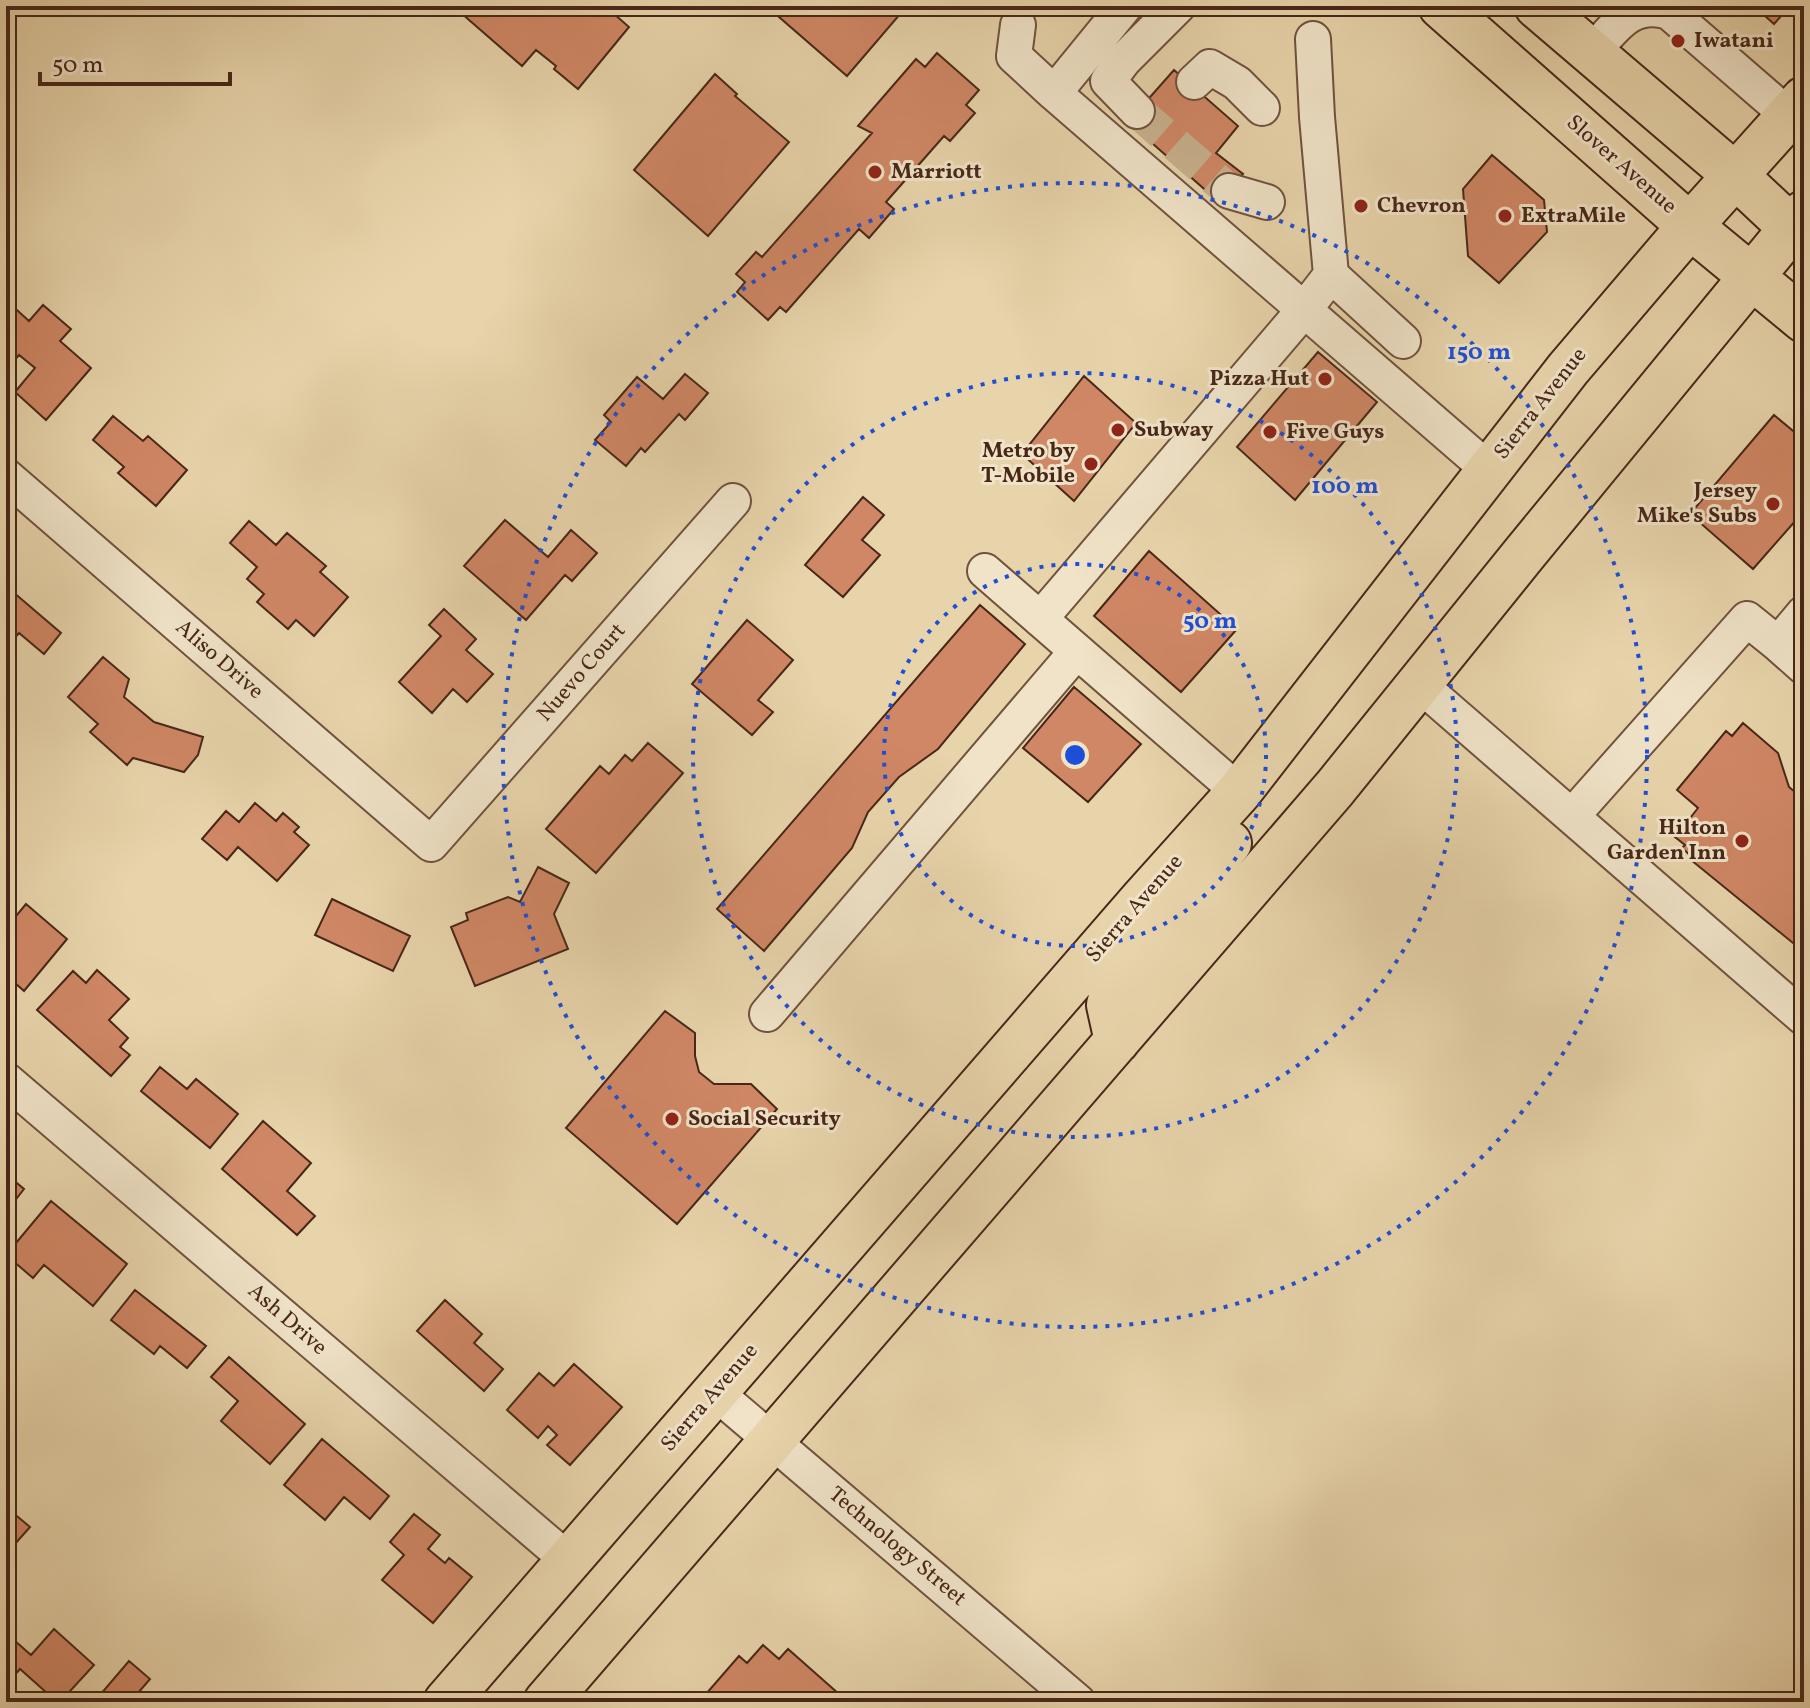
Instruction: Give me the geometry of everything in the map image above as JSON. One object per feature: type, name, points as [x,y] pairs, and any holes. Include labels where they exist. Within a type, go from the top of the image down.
[{"type":"main road","name":"Slover Avenue","points":[[1441,6],[1690,226],[1804,320]]},
{"type":"main road","points":[[546,1702],[1335,788],[1752,275],[1800,227],[1537,6]]},
{"type":"main road","name":"Sierra Avenue","points":[[446,1702],[1112,934],[1239,792],[1568,369],[1796,108]]},
{"type":"main road","points":[[1117,1041],[1109,1005],[1115,982],[1241,827],[1239,792]]},
{"type":"street","points":[[1054,93],[1125,6]]},
{"type":"street","points":[[1137,111],[1108,81],[1124,60],[1178,6]]},
{"type":"street","points":[[1592,53],[1626,15],[1639,9],[1657,7],[1669,12],[1796,108]]},
{"type":"street","points":[[1018,25],[1014,56],[1489,470]]},
{"type":"street","points":[[1313,39],[1331,275],[1403,341]]},
{"type":"street","points":[[1194,82],[1210,67],[1237,83],[1262,108]]},
{"type":"street","points":[[1229,191],[1267,202]]},
{"type":"street","points":[[1040,619],[1331,275]]},
{"type":"street","name":"Aliso Drive","points":[[6,476],[431,844]]},
{"type":"street","name":"Nuevo Court","points":[[431,844],[733,501]]},
{"type":"street","points":[[985,571],[1239,792]]},
{"type":"street","points":[[1778,644],[1804,613]]},
{"type":"street","points":[[1572,816],[1747,619],[1804,667]]},
{"type":"street","points":[[767,1014],[1077,651]]},
{"type":"street","points":[[1419,684],[1804,1018]]},
{"type":"street","name":"Ash Drive","points":[[6,1080],[568,1560]]},
{"type":"street","name":"Technology Street","points":[[716,1393],[1078,1702]]},
{"type":"building","points":[[453,6],[605,6],[629,27],[578,89],[536,50],[522,66]]},
{"type":"building","points":[[774,6],[907,6],[847,76],[771,10]]},
{"type":"building","points":[[1754,6],[1790,6],[1774,24]]},
{"type":"building","name":"Marriott","points":[[937,53],[979,90],[966,105],[975,113],[950,141],[944,136],[886,202],[894,209],[869,238],[859,229],[786,312],[780,307],[768,320],[737,292],[745,282],[736,274],[756,252],[762,257],[872,133],[858,126],[916,59],[925,67]]},
{"type":"building","points":[[1174,70],[1238,126],[1216,153],[1243,174],[1219,202],[1128,122]]},
{"type":"building","points":[[715,74],[737,94],[735,96],[789,142],[708,236],[634,170]]},
{"type":"building","name":"ExtraMile","points":[[1492,155],[1544,200],[1547,232],[1499,283],[1468,256],[1463,189]]},
{"type":"building","points":[[6,300],[29,321],[43,305],[71,329],[60,341],[91,368],[46,420],[15,392],[35,368],[19,355],[6,370]]},
{"type":"building","points":[[1318,352],[1377,402],[1295,500],[1237,447]]},
{"type":"building","points":[[685,374],[708,393],[685,420],[679,414],[645,452],[641,448],[626,466],[595,440],[611,422],[604,415],[637,377],[663,399]]},
{"type":"building","points":[[1084,376],[1136,423],[1074,501],[1022,454]]},
{"type":"building","points":[[1774,415],[1804,440],[1804,511],[1753,569],[1690,514]]},
{"type":"building","points":[[113,416],[143,441],[148,436],[187,470],[156,506],[118,473],[124,467],[93,440]]},
{"type":"building","points":[[863,497],[884,515],[862,540],[880,555],[843,597],[805,565]]},
{"type":"building","points":[[505,520],[548,557],[571,530],[597,553],[572,581],[565,575],[526,620],[464,566]]},
{"type":"building","points":[[249,521],[276,545],[287,533],[326,566],[320,572],[348,597],[314,636],[296,620],[288,629],[257,602],[264,594],[247,579],[257,567],[230,543]]},
{"type":"building","points":[[1149,551],[1237,629],[1181,692],[1094,616]]},
{"type":"building","points":[[6,586],[61,633],[44,654],[19,633],[6,648]]},
{"type":"building","points":[[980,605],[1025,644],[938,749],[899,777],[868,812],[852,848],[764,951],[717,909]]},
{"type":"building","points":[[444,609],[476,639],[466,650],[493,674],[467,702],[453,689],[432,713],[399,682],[441,636],[429,625]]},
{"type":"building","points":[[747,620],[793,660],[758,700],[773,712],[752,735],[692,684]]},
{"type":"building","points":[[103,657],[129,679],[124,697],[154,722],[203,737],[198,755],[184,772],[133,758],[127,765],[90,732],[98,724],[68,697]]},
{"type":"building","points":[[1074,687],[1141,744],[1088,802],[1023,748]]},
{"type":"building","name":"Hilton Garden Inn","points":[[1743,723],[1778,753],[1789,787],[1801,797],[1804,793],[1804,952],[1691,860],[1692,857],[1682,848],[1685,845],[1675,837],[1698,808],[1677,790],[1726,731],[1732,736]]},
{"type":"building","points":[[648,743],[683,773],[596,873],[546,829],[600,766],[609,774],[625,755],[632,761]]},
{"type":"building","points":[[255,803],[276,821],[283,813],[299,827],[294,832],[309,845],[277,881],[238,847],[227,860],[202,839],[226,811],[239,822]]},
{"type":"building","points":[[538,867],[569,883],[554,914],[568,949],[475,986],[451,927],[468,920],[466,913],[508,897],[520,902]]},
{"type":"building","points":[[332,899],[410,936],[393,971],[315,935]]},
{"type":"building","points":[[26,904],[67,939],[24,991],[6,975],[6,928]]},
{"type":"building","points":[[97,970],[129,999],[109,1020],[128,1038],[120,1047],[130,1055],[111,1076],[37,1010],[73,971],[86,983]]},
{"type":"building","name":"Social Security","points":[[665,1011],[695,1033],[699,1072],[714,1084],[751,1084],[777,1109],[677,1224],[566,1128]]},
{"type":"building","points":[[160,1067],[187,1089],[196,1079],[238,1114],[210,1148],[141,1091]]},
{"type":"building","points":[[263,1121],[311,1163],[287,1191],[315,1216],[297,1235],[222,1169]]},
{"type":"building","points":[[6,1174],[24,1189],[6,1212]]},
{"type":"building","points":[[51,1201],[127,1264],[93,1306],[44,1265],[33,1278],[6,1255]]},
{"type":"building","points":[[135,1290],[206,1346],[187,1368],[160,1346],[154,1354],[111,1320]]},
{"type":"building","points":[[445,1300],[482,1334],[474,1343],[503,1369],[484,1391],[417,1331]]},
{"type":"building","points":[[229,1357],[305,1424],[270,1464],[221,1421],[238,1401],[211,1377]]},
{"type":"building","points":[[574,1364],[622,1407],[570,1465],[547,1445],[557,1435],[548,1426],[538,1438],[507,1410],[539,1373],[554,1386]]},
{"type":"building","points":[[322,1439],[389,1496],[370,1519],[344,1497],[325,1520],[284,1485]]},
{"type":"building","points":[[6,1507],[30,1527],[6,1554]]},
{"type":"building","points":[[414,1514],[440,1535],[428,1549],[445,1563],[449,1558],[472,1577],[433,1623],[382,1580],[404,1555],[390,1542]]},
{"type":"building","points":[[54,1629],[94,1665],[60,1702],[20,1669],[13,1677],[6,1671],[6,1633],[31,1655]]},
{"type":"building","points":[[763,1645],[779,1659],[788,1649],[848,1702],[699,1702],[739,1656],[747,1663]]},
{"type":"building","points":[[129,1661],[150,1679],[138,1693],[148,1702],[94,1702]]},
{"type":"tunnel","points":[[1137,111],[1229,191]]},
{"type":"place","name":"Iwatani","points":[[1678,41]]},
{"type":"place","name":"Marriott","points":[[875,172]]},
{"type":"place","name":"Chevron","points":[[1361,206]]},
{"type":"place","name":"ExtraMile","points":[[1505,216]]},
{"type":"place","name":"Pizza Hut","points":[[1325,379]]},
{"type":"place","name":"Subway","points":[[1118,430]]},
{"type":"place","name":"Five Guys","points":[[1270,432]]},
{"type":"place","name":"Metro by T-Mobile","points":[[1091,464]]},
{"type":"place","name":"Jersey Mike's Subs","points":[[1773,504]]},
{"type":"place","name":"Hilton Garden Inn","points":[[1742,841]]},
{"type":"place","name":"Social Security","points":[[672,1119]]}]
